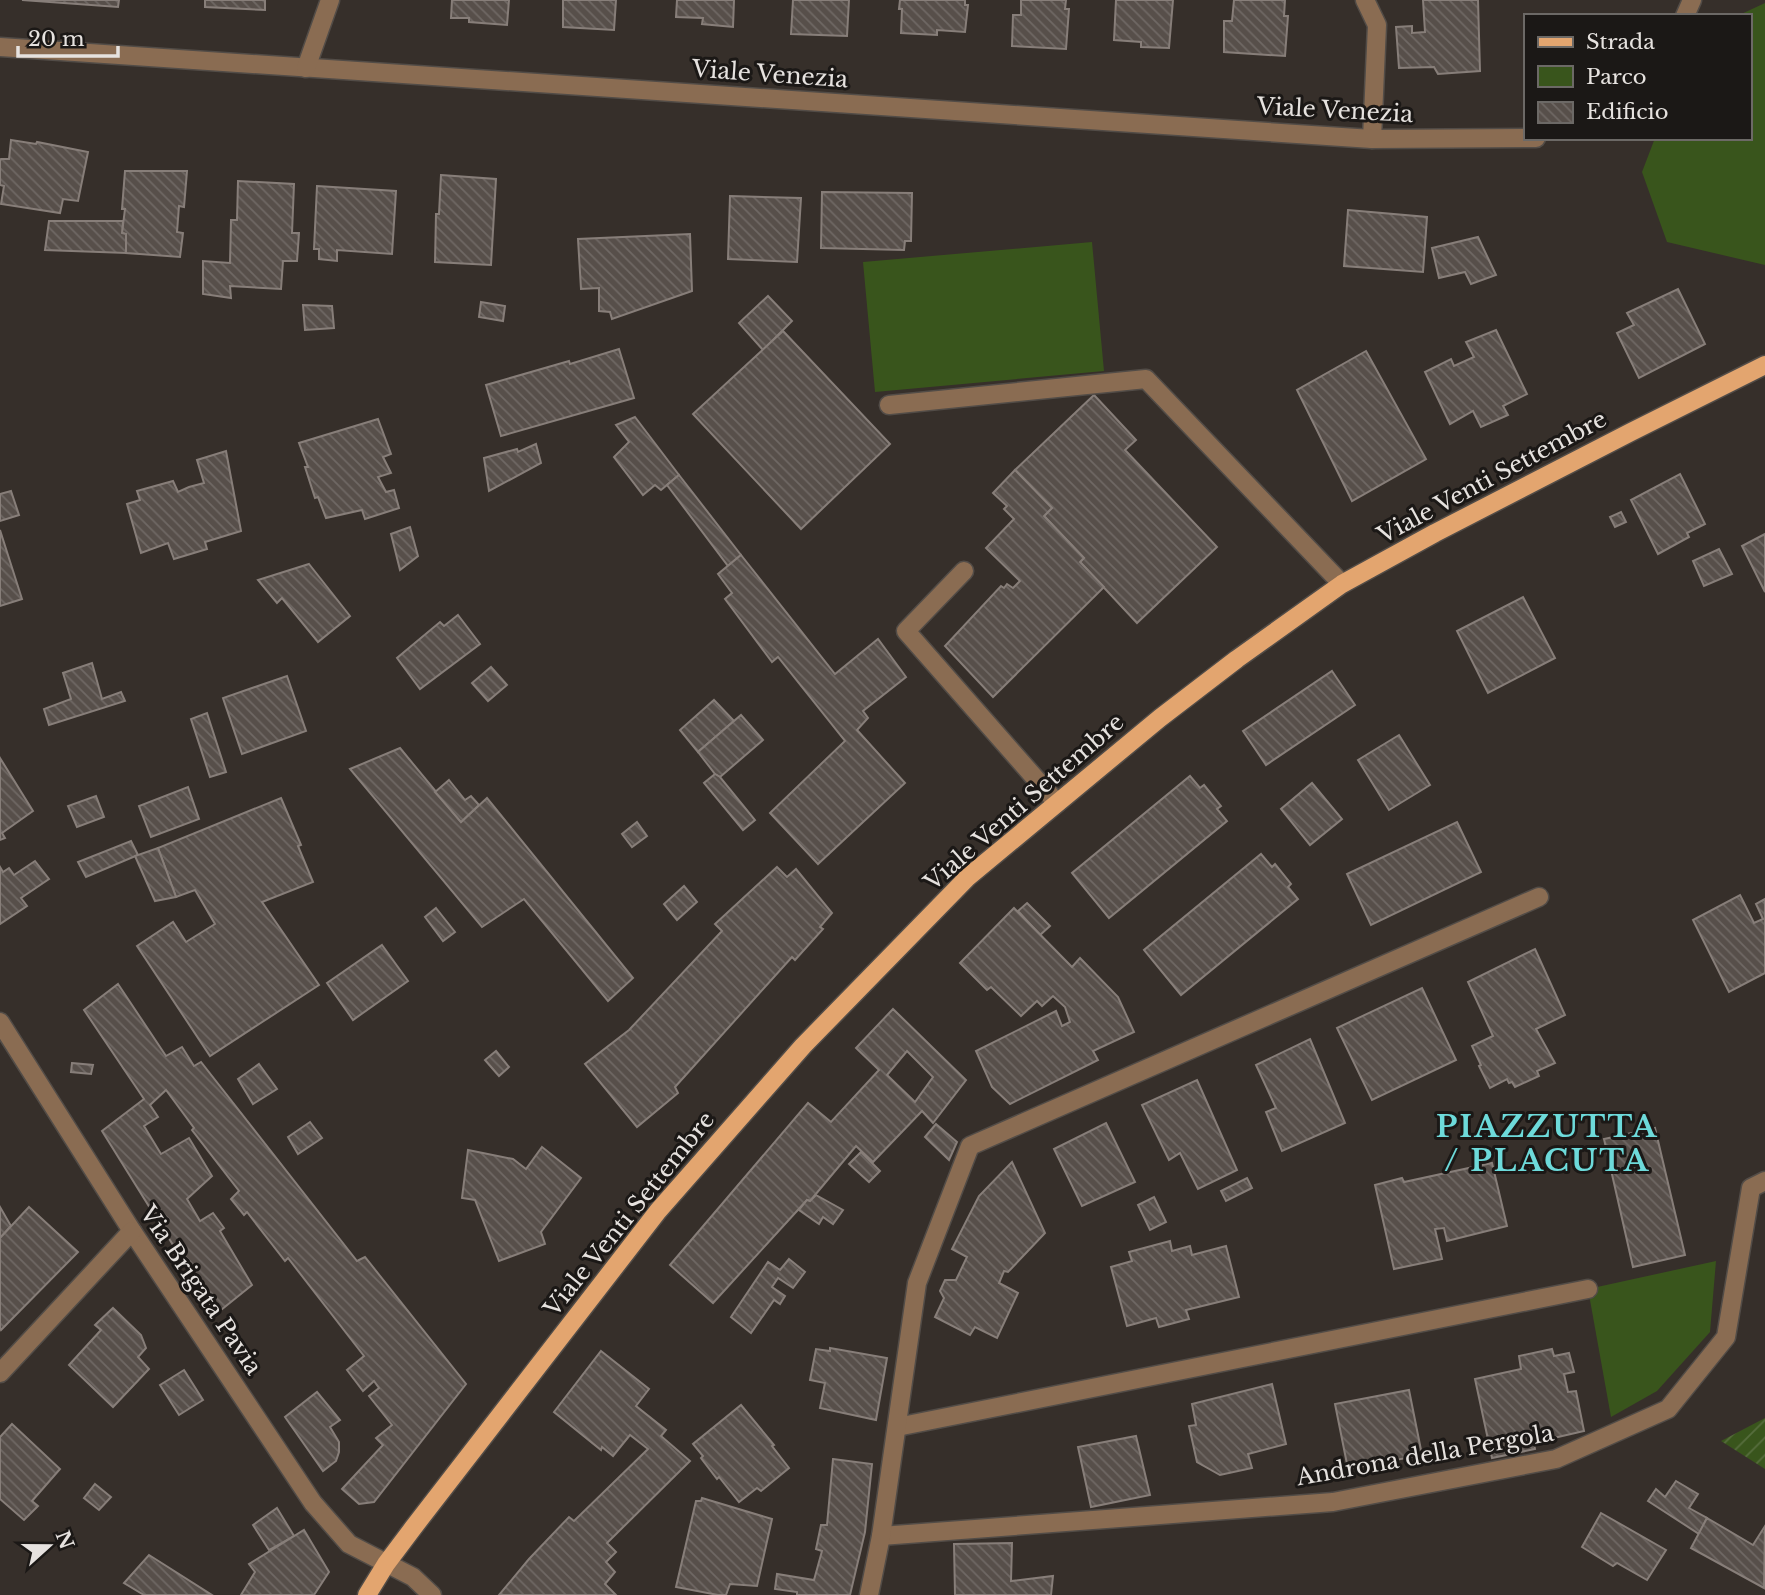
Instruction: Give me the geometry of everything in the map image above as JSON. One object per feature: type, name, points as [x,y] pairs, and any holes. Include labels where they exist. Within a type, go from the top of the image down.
[{"type":"main road","name":"Viale Venti Settembre","points":[[367,1595],[386,1564],[658,1211],[803,1046],[968,877],[1160,718],[1342,584],[1448,526],[1765,365]]},
{"type":"street","points":[[306,68],[330,0]]},
{"type":"street","points":[[1365,0],[1377,25],[1372,139]]},
{"type":"street","name":"Viale Venezia","points":[[0,47],[1372,139],[1524,138]]},
{"type":"street","points":[[889,405],[1146,379],[1342,584]]},
{"type":"street","points":[[964,571],[906,631],[1057,803]]},
{"type":"street","points":[[869,1595],[881,1536],[918,1283],[970,1146],[1539,897]]},
{"type":"street","name":"Via Brigata Pavia","points":[[0,1022],[132,1231],[313,1503],[349,1544],[413,1577],[432,1595]]},
{"type":"street","name":"Androna della Pergola","points":[[881,1536],[1333,1502],[1556,1459],[1668,1409],[1726,1337],[1751,1188],[1765,1181]]},
{"type":"street","points":[[0,1373],[132,1231]]},
{"type":"street","points":[[897,1427],[1588,1289]]},
{"type":"green space","points":[[1765,3],[1765,265],[1667,242],[1642,172],[1654,140],[1751,140],[1751,14],[1741,14]]},
{"type":"green space","points":[[1092,242],[1104,371],[875,392],[863,262]]},
{"type":"green space","points":[[1716,1261],[1710,1332],[1657,1391],[1611,1417],[1588,1289]]},
{"type":"green space","points":[[1765,1418],[1765,1469],[1721,1441]]},
{"type":"building","points":[[22,0],[119,0],[118,7]]},
{"type":"building","points":[[205,0],[265,0],[265,10],[205,7]]},
{"type":"building","points":[[452,0],[509,0],[507,25],[469,22],[469,18],[451,18]]},
{"type":"building","points":[[563,0],[616,0],[614,30],[563,27]]},
{"type":"building","points":[[677,0],[734,0],[733,27],[702,24],[703,18],[676,17]]},
{"type":"building","points":[[793,0],[849,0],[847,36],[791,34]]},
{"type":"building","points":[[900,0],[965,0],[965,5],[968,5],[965,32],[937,30],[937,35],[901,33]]},
{"type":"building","points":[[1021,0],[1066,0],[1065,9],[1069,9],[1066,49],[1012,46],[1013,15],[1021,15]]},
{"type":"building","points":[[1116,0],[1173,0],[1169,48],[1141,47],[1141,42],[1114,40]]},
{"type":"building","points":[[1234,0],[1285,0],[1284,16],[1288,16],[1285,56],[1224,52],[1224,21],[1232,21]]},
{"type":"building","points":[[1423,0],[1478,0],[1480,71],[1438,74],[1434,67],[1399,68],[1396,27],[1412,26],[1412,33],[1425,32]]},
{"type":"building","points":[[11,140],[88,152],[78,201],[63,199],[60,213],[1,204],[4,186],[0,185],[0,161],[9,159]]},
{"type":"building","points":[[125,171],[187,171],[184,207],[179,206],[177,232],[183,233],[180,257],[126,253],[126,234],[122,233]]},
{"type":"building","points":[[441,175],[496,179],[491,265],[435,262],[436,214],[439,214]]},
{"type":"building","points":[[238,181],[294,184],[292,233],[299,233],[297,261],[283,261],[281,289],[230,286],[231,298],[203,294],[203,261],[230,263],[231,220],[237,220]]},
{"type":"building","points":[[317,186],[396,191],[392,254],[337,250],[337,261],[319,259],[319,249],[314,249]]},
{"type":"building","points":[[822,192],[912,193],[911,241],[905,241],[904,250],[821,248]]},
{"type":"building","points":[[730,196],[801,198],[797,262],[728,259]]},
{"type":"building","points":[[1348,210],[1427,217],[1423,272],[1344,266]]},
{"type":"building","points":[[49,221],[123,221],[122,233],[126,234],[126,253],[45,250]]},
{"type":"building","points":[[690,234],[692,291],[612,319],[610,312],[599,311],[599,288],[581,289],[578,239]]},
{"type":"building","points":[[1478,237],[1496,275],[1471,284],[1465,272],[1439,278],[1432,248]]},
{"type":"building","points":[[1678,289],[1705,344],[1639,378],[1617,333],[1634,325],[1627,313]]},
{"type":"building","points":[[768,296],[792,321],[763,350],[739,323]]},
{"type":"building","points":[[481,302],[505,306],[503,321],[479,317]]},
{"type":"building","points":[[303,305],[332,306],[334,328],[305,330]]},
{"type":"building","points":[[1496,330],[1527,394],[1503,406],[1508,415],[1481,427],[1473,411],[1450,424],[1425,372],[1451,359],[1454,366],[1474,357],[1466,342]]},
{"type":"building","points":[[783,331],[890,444],[801,529],[693,414]]},
{"type":"building","points":[[619,349],[634,398],[501,436],[486,385]]},
{"type":"building","points":[[1366,351],[1426,459],[1352,501],[1297,390]]},
{"type":"building","points":[[1094,395],[1136,440],[1125,450],[1217,547],[1137,623],[1080,562],[1084,558],[1044,516],[1052,508],[1015,470]]},
{"type":"building","points":[[635,417],[679,475],[661,490],[655,485],[643,495],[614,457],[629,442],[616,425]]},
{"type":"building","points":[[378,419],[391,454],[383,457],[391,473],[378,477],[386,492],[394,490],[399,508],[365,519],[362,510],[326,518],[318,497],[315,498],[299,443]]},
{"type":"building","points":[[536,444],[541,463],[489,491],[484,458],[517,449],[518,452]]},
{"type":"building","points":[[226,451],[241,531],[205,542],[207,549],[174,559],[168,543],[141,553],[127,504],[140,500],[137,491],[173,481],[178,492],[204,483],[197,460]]},
{"type":"building","points":[[1015,470],[1052,508],[1044,516],[1084,558],[1080,562],[1104,587],[993,697],[945,646],[1001,586],[1004,588],[1007,584],[1013,588],[1020,581],[986,548],[1014,519],[1004,509],[1007,506],[993,493]]},
{"type":"building","points":[[1680,474],[1705,524],[1687,533],[1689,537],[1658,554],[1631,500]]},
{"type":"building","points":[[679,475],[741,555],[728,566],[667,485]]},
{"type":"building","points":[[11,491],[19,515],[0,521],[0,494]]},
{"type":"building","points":[[1621,512],[1626,522],[1615,527],[1610,517]]},
{"type":"building","points":[[410,527],[418,556],[400,570],[391,534]]},
{"type":"building","points":[[0,530],[22,599],[0,606]]},
{"type":"building","points":[[1765,534],[1765,592],[1742,546]]},
{"type":"building","points":[[1719,549],[1732,574],[1704,586],[1693,561]]},
{"type":"building","points":[[741,555],[835,674],[878,639],[906,677],[863,711],[868,718],[857,730],[905,783],[818,864],[770,813],[845,741],[778,657],[772,662],[725,599],[732,593],[718,574]]},
{"type":"building","points":[[309,564],[350,616],[318,642],[282,598],[277,603],[258,580]]},
{"type":"building","points":[[1523,597],[1555,658],[1488,693],[1457,631]]},
{"type":"building","points":[[458,615],[480,644],[420,689],[397,658],[440,622],[444,626]]},
{"type":"building","points":[[92,663],[102,699],[121,692],[125,701],[49,725],[44,709],[71,699],[63,673]]},
{"type":"building","points":[[491,667],[507,685],[488,701],[472,683]]},
{"type":"building","points":[[1332,671],[1355,705],[1266,765],[1243,731]]},
{"type":"building","points":[[287,676],[306,731],[242,754],[223,698]]},
{"type":"building","points":[[714,700],[734,721],[698,752],[680,730]]},
{"type":"building","points":[[207,713],[226,772],[210,777],[191,719]]},
{"type":"building","points":[[741,715],[763,740],[720,777],[698,752]]},
{"type":"building","points":[[1399,735],[1430,785],[1389,810],[1358,760]]},
{"type":"building","points":[[400,748],[461,822],[487,798],[633,978],[608,1001],[524,899],[482,927],[350,769]]},
{"type":"building","points":[[0,758],[33,811],[2,833],[5,838],[0,840]]},
{"type":"building","points":[[715,774],[755,820],[743,830],[704,783]]},
{"type":"building","points":[[1190,776],[1200,788],[1204,785],[1221,806],[1217,809],[1227,821],[1109,918],[1072,873]]},
{"type":"building","points":[[449,780],[465,800],[471,796],[479,805],[461,822],[435,792]]},
{"type":"building","points":[[1312,783],[1342,819],[1310,845],[1281,809]]},
{"type":"building","points":[[188,787],[199,819],[151,837],[139,806]]},
{"type":"building","points":[[96,796],[104,817],[77,827],[68,806]]},
{"type":"building","points":[[281,798],[313,882],[262,902],[319,985],[210,1056],[137,946],[173,922],[186,942],[215,924],[195,890],[176,897],[158,848]]},
{"type":"building","points":[[637,822],[647,836],[632,847],[622,834]]},
{"type":"building","points":[[1457,822],[1481,872],[1371,925],[1347,874]]},
{"type":"building","points":[[131,841],[138,855],[86,877],[78,862]]},
{"type":"building","points":[[158,848],[176,897],[155,901],[135,856]]},
{"type":"building","points":[[1261,854],[1272,867],[1275,864],[1291,884],[1288,887],[1298,899],[1181,995],[1144,950]]},
{"type":"building","points":[[35,861],[49,879],[21,898],[27,906],[0,924],[0,867],[3,872],[9,868],[14,875]]},
{"type":"building","points":[[777,867],[787,877],[796,869],[832,913],[820,927],[823,929],[795,960],[792,957],[675,1087],[678,1093],[637,1127],[585,1064],[629,1030],[722,931],[715,924]]},
{"type":"building","points":[[684,886],[697,902],[677,920],[664,904]]},
{"type":"building","points":[[1740,895],[1754,923],[1763,919],[1756,904],[1765,899],[1765,973],[1729,992],[1693,920]]},
{"type":"building","points":[[1027,903],[1050,926],[1040,935],[1018,911]]},
{"type":"building","points":[[436,908],[455,932],[443,941],[425,917]]},
{"type":"building","points":[[1014,908],[1072,967],[1080,958],[1118,997],[1134,1032],[1093,1051],[1098,1060],[1010,1104],[992,1087],[976,1051],[1056,1011],[1062,1026],[1070,1022],[1065,1007],[1053,996],[1042,1006],[1037,1001],[1021,1016],[991,987],[987,990],[960,963]]},
{"type":"building","points":[[382,945],[408,981],[353,1020],[327,983]]},
{"type":"building","points":[[1535,949],[1565,1015],[1536,1029],[1555,1063],[1537,1071],[1539,1076],[1515,1087],[1507,1079],[1490,1088],[1472,1046],[1493,1036],[1468,982]]},
{"type":"building","points":[[118,984],[166,1056],[182,1047],[194,1066],[201,1062],[357,1261],[365,1257],[466,1384],[374,1502],[359,1504],[342,1489],[383,1445],[376,1438],[392,1425],[369,1396],[379,1388],[374,1381],[363,1391],[347,1370],[364,1356],[288,1258],[285,1261],[247,1212],[244,1215],[231,1199],[239,1191],[192,1130],[194,1128],[166,1090],[150,1105],[158,1117],[144,1126],[161,1154],[189,1138],[212,1176],[187,1199],[200,1221],[213,1213],[224,1228],[220,1231],[252,1285],[216,1314],[102,1131],[144,1099],[84,1010]]},
{"type":"building","points":[[1422,988],[1456,1060],[1372,1100],[1337,1028]]},
{"type":"building","points":[[893,1009],[966,1080],[933,1123],[922,1111],[873,1162],[856,1146],[810,1201],[807,1200],[713,1303],[670,1265],[808,1103],[831,1122],[879,1070],[856,1048]],"holes":[[[907,1051],[933,1077],[915,1102],[887,1075]]]},
{"type":"building","points":[[1310,1039],[1345,1123],[1282,1151],[1266,1112],[1276,1108],[1256,1065]]},
{"type":"building","points":[[496,1051],[509,1067],[499,1076],[485,1060]]},
{"type":"building","points":[[72,1063],[93,1065],[91,1074],[71,1072]]},
{"type":"building","points":[[259,1064],[277,1089],[253,1104],[238,1079]]},
{"type":"building","points":[[1197,1080],[1237,1170],[1198,1189],[1180,1153],[1169,1160],[1142,1105]]},
{"type":"building","points":[[310,1122],[322,1138],[298,1154],[288,1137]]},
{"type":"building","points":[[1106,1123],[1135,1182],[1082,1206],[1054,1149]]},
{"type":"building","points":[[936,1124],[957,1142],[949,1160],[925,1137]]},
{"type":"building","points":[[1655,1128],[1685,1255],[1633,1267],[1604,1139]]},
{"type":"building","points":[[542,1147],[581,1178],[541,1232],[545,1244],[499,1261],[475,1200],[462,1198],[468,1150],[513,1159],[526,1169]]},
{"type":"building","points":[[861,1152],[880,1171],[869,1182],[849,1164]]},
{"type":"building","points":[[1012,1162],[1045,1233],[1008,1272],[1004,1271],[999,1283],[1018,1293],[997,1338],[975,1327],[970,1335],[935,1317],[944,1298],[940,1291],[945,1280],[956,1280],[967,1257],[952,1249],[979,1196]]},
{"type":"building","points":[[1492,1163],[1507,1226],[1447,1241],[1444,1228],[1435,1229],[1442,1259],[1394,1269],[1375,1185],[1402,1178],[1404,1182]]},
{"type":"building","points":[[1247,1178],[1252,1188],[1226,1201],[1221,1191]]},
{"type":"building","points":[[816,1195],[843,1210],[833,1224],[823,1217],[819,1224],[799,1210],[807,1200],[810,1201]]},
{"type":"building","points":[[1154,1197],[1166,1222],[1150,1230],[1138,1205]]},
{"type":"building","points":[[0,1207],[11,1226],[0,1238]]},
{"type":"building","points":[[29,1207],[78,1252],[1,1330],[0,1238]]},
{"type":"building","points":[[1170,1241],[1172,1251],[1190,1246],[1192,1255],[1226,1246],[1239,1297],[1186,1310],[1189,1319],[1159,1327],[1156,1318],[1127,1326],[1111,1267],[1132,1261],[1129,1252]]},
{"type":"building","points":[[789,1259],[805,1272],[793,1288],[778,1278],[772,1287],[785,1296],[780,1304],[774,1300],[751,1333],[731,1317],[768,1262],[780,1270]]},
{"type":"building","points":[[113,1308],[141,1335],[146,1348],[138,1357],[149,1369],[113,1407],[69,1365],[101,1330],[95,1325]]},
{"type":"building","points":[[830,1348],[887,1358],[876,1420],[820,1408],[825,1383],[810,1380],[816,1349],[830,1351]]},
{"type":"building","points":[[1552,1349],[1554,1356],[1569,1353],[1574,1372],[1564,1374],[1568,1392],[1576,1391],[1584,1431],[1545,1440],[1543,1432],[1532,1435],[1535,1449],[1492,1458],[1475,1379],[1521,1369],[1519,1356]]},
{"type":"building","points":[[601,1351],[649,1389],[636,1406],[666,1430],[661,1436],[690,1461],[607,1543],[616,1552],[606,1562],[615,1572],[605,1584],[616,1595],[499,1595],[569,1517],[574,1521],[648,1449],[630,1435],[613,1456],[602,1447],[601,1450],[554,1412]]},
{"type":"building","points":[[184,1370],[203,1400],[179,1415],[160,1385]]},
{"type":"building","points":[[1272,1384],[1286,1444],[1248,1454],[1252,1468],[1220,1475],[1197,1462],[1189,1426],[1196,1425],[1192,1404]]},
{"type":"building","points":[[1409,1390],[1422,1455],[1348,1469],[1335,1404]]},
{"type":"building","points":[[317,1392],[340,1420],[330,1427],[339,1442],[336,1461],[323,1471],[285,1417]]},
{"type":"building","points":[[741,1405],[789,1468],[761,1491],[757,1488],[739,1502],[719,1477],[717,1479],[693,1444]]},
{"type":"building","points":[[12,1424],[60,1469],[32,1501],[38,1506],[24,1520],[0,1499],[0,1437]]},
{"type":"building","points":[[1136,1436],[1150,1495],[1091,1507],[1078,1447]]},
{"type":"building","points":[[833,1459],[872,1464],[865,1532],[850,1595],[797,1595],[797,1592],[775,1589],[777,1574],[814,1580],[822,1551],[816,1549],[821,1525],[827,1525]]},
{"type":"building","points":[[1676,1481],[1698,1494],[1689,1508],[1707,1518],[1699,1534],[1648,1501],[1656,1489],[1665,1497]]},
{"type":"building","points":[[95,1484],[111,1497],[99,1510],[84,1498]]},
{"type":"building","points":[[702,1498],[772,1519],[757,1586],[730,1584],[726,1595],[676,1587],[696,1501],[701,1501]]},
{"type":"building","points":[[277,1508],[294,1536],[269,1550],[253,1525]]},
{"type":"building","points":[[1601,1513],[1666,1550],[1647,1580],[1617,1563],[1613,1566],[1582,1547]]},
{"type":"building","points":[[1707,1518],[1753,1545],[1765,1526],[1764,1588],[1691,1548]]},
{"type":"building","points":[[304,1530],[329,1572],[314,1595],[241,1595],[255,1572],[249,1564]]},
{"type":"building","points":[[1012,1543],[1011,1581],[1053,1576],[1051,1595],[955,1595],[954,1544]]},
{"type":"building","points":[[149,1555],[212,1595],[144,1595],[124,1583]]},
{"type":"district","name":"PIAZZUTTA / PLACUTA","points":[[1547,1143]]}]
